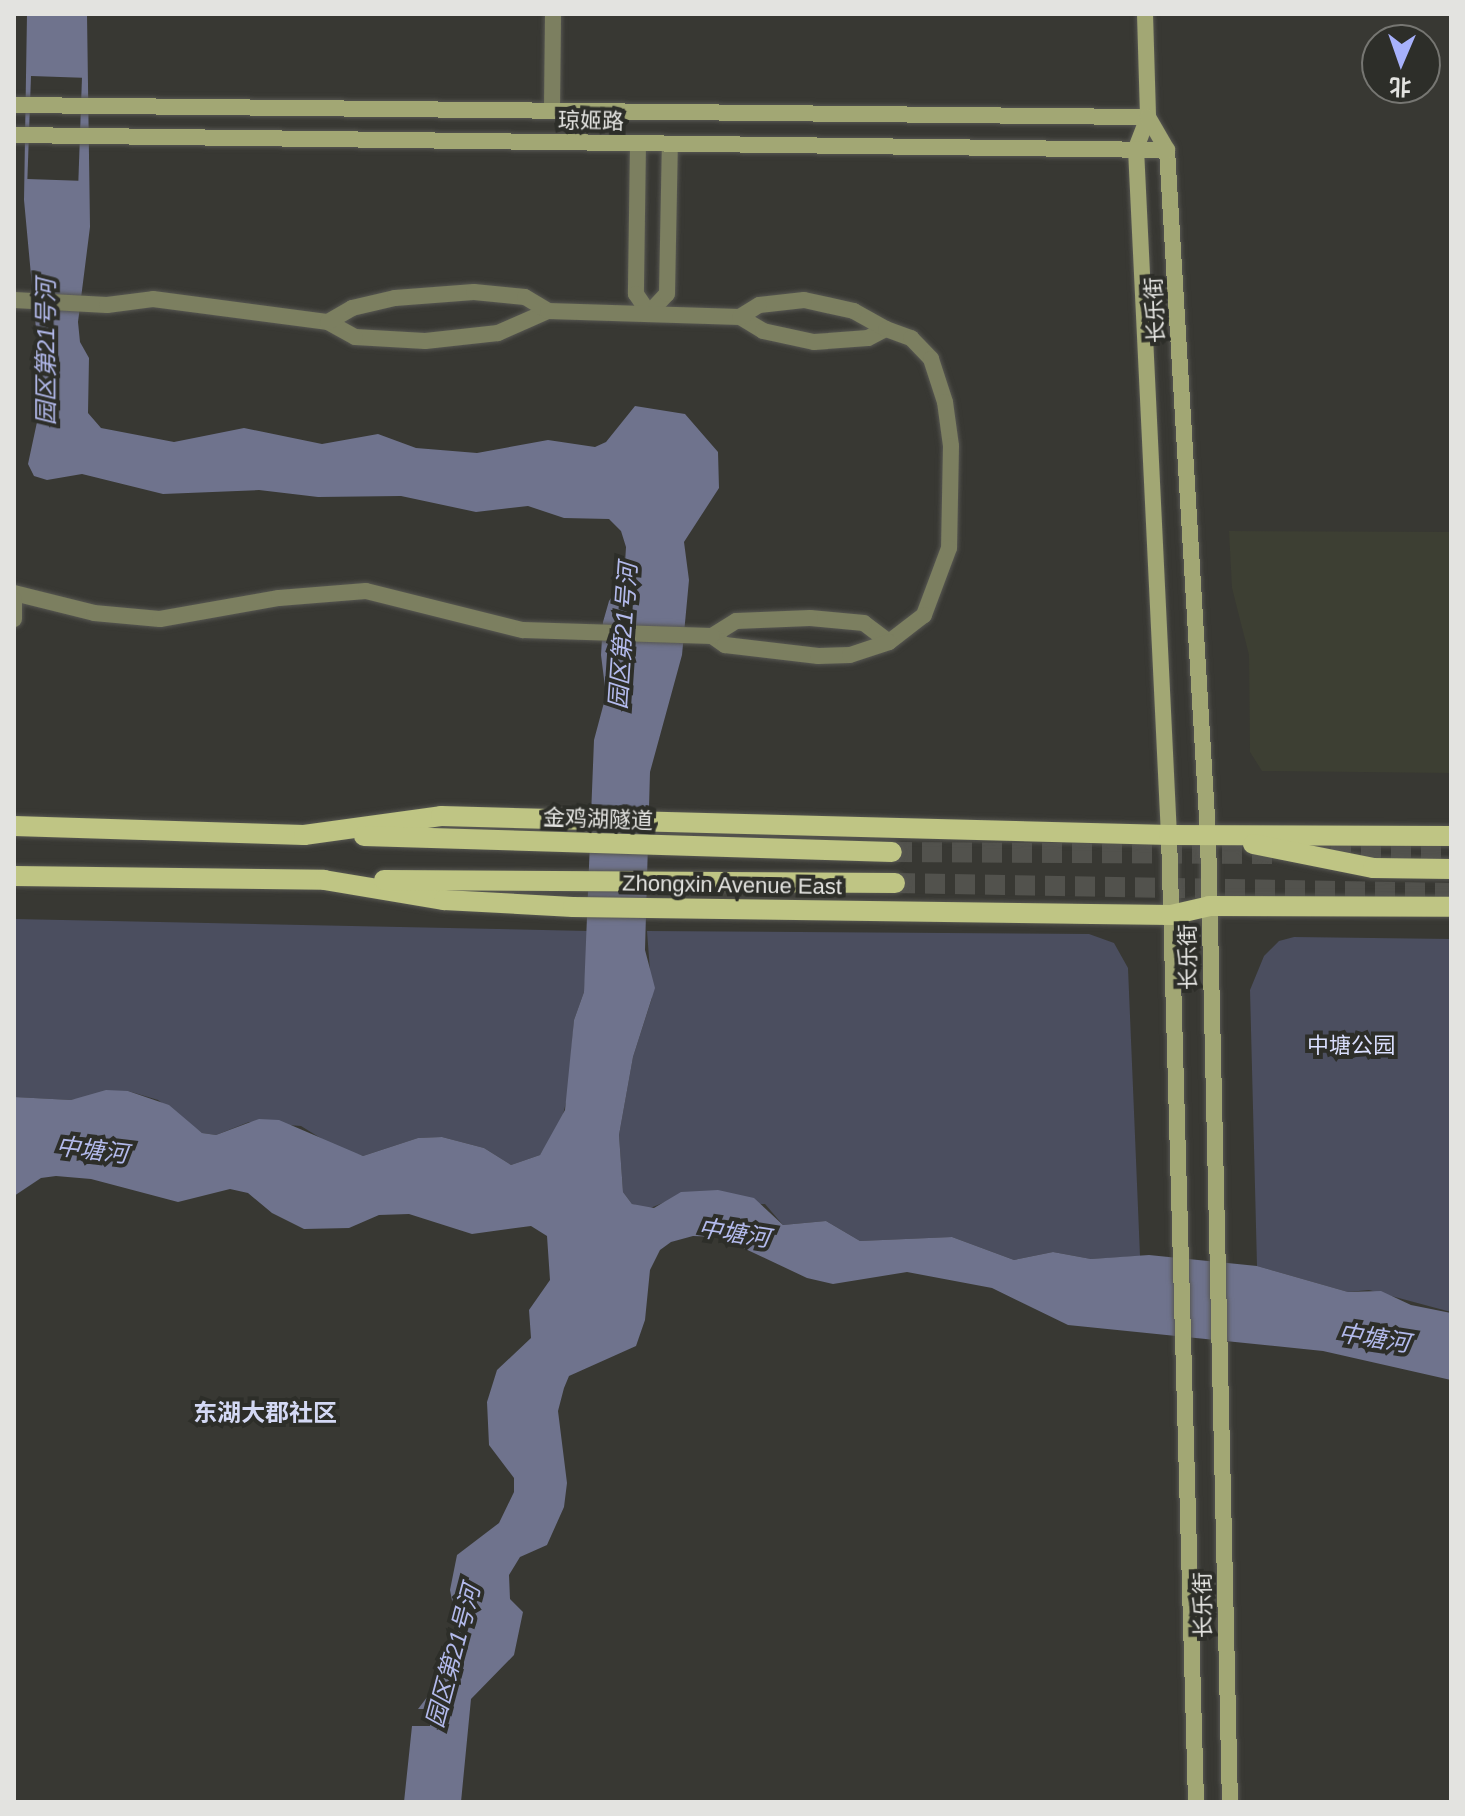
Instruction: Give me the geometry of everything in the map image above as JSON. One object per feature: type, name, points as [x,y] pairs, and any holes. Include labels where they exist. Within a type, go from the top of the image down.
[{"type":"main road","name":"长乐街","points":[[1145,14],[1148,117],[1136,149],[1169,835],[1196,1802]]},
{"type":"main road","name":"琼姬路","points":[[14,105],[1148,117]]},
{"type":"main road","name":"长乐街","points":[[1148,117],[1167,150],[1208,835],[1230,1802]]},
{"type":"main road","name":"琼姬路","points":[[14,135],[1167,150]]},
{"type":"main road","points":[[14,826],[304,835],[441,816],[575,817],[1169,835],[1451,836]]},
{"type":"main road","name":"金鸡湖隧道","points":[[304,835],[892,852]]},
{"type":"main road","points":[[1208,835],[1373,868],[1451,869]]},
{"type":"main road","name":"Zhongxin Avenue East","points":[[14,876],[324,880],[444,900],[573,907],[1171,915],[1209,906],[1451,907]]},
{"type":"main road","points":[[324,880],[895,883]]},
{"type":"street","points":[[552,110],[553,16]]},
{"type":"street","points":[[638,143],[636,294],[649,313]]},
{"type":"street","points":[[649,313],[667,294],[670,144]]},
{"type":"street","points":[[328,322],[352,308],[423,293],[501,293],[525,297],[548,311]]},
{"type":"street","points":[[14,300],[199,302],[328,322],[355,337],[425,341],[498,333],[548,311],[740,317],[763,331],[814,342],[868,338],[886,329]]},
{"type":"street","points":[[712,636],[725,645],[818,656],[850,655],[889,642],[924,615],[944,567],[953,511],[951,446],[934,367],[911,338],[886,329],[854,311],[804,300],[759,305],[740,317]]},
{"type":"street","points":[[14,593],[94,613],[160,619],[279,598],[366,591],[523,630],[712,636],[736,621],[810,618],[864,623],[889,642]]},
{"type":"street","points":[[14,600],[14,619]]},
{"type":"shaded area","points":[[1229,531],[1451,532],[1451,773],[1262,771],[1250,752],[1249,655],[1232,588]]},
{"type":"green space","points":[[14,919],[589,931],[584,992],[574,1020],[568,1094],[561,1123],[540,1155],[511,1165],[484,1148],[442,1137],[418,1138],[363,1156],[335,1147],[301,1126],[249,1122],[216,1135],[202,1133],[158,1100],[128,1091],[71,1100],[14,1097]]},
{"type":"green space","points":[[647,931],[1089,934],[1114,943],[1128,968],[1140,1256],[1091,1259],[1053,1252],[1014,1260],[952,1237],[860,1241],[826,1221],[783,1225],[765,1204],[665,1202],[648,1209],[632,1204],[623,1192],[619,1135],[633,1057],[652,998]]},
{"type":"green space","name":"中塘公园","points":[[1294,937],[1451,939],[1451,1312],[1369,1290],[1348,1292],[1257,1266],[1250,990],[1264,956],[1279,941]]},
{"type":"water","points":[[27,14],[87,14],[90,227],[78,322],[80,342],[89,358],[88,413],[101,428],[174,442],[244,428],[322,444],[378,434],[416,448],[477,453],[548,440],[595,447],[606,442],[635,406],[685,414],[718,452],[719,488],[684,542],[689,580],[682,655],[650,772],[645,950],[655,988],[633,1057],[619,1135],[623,1192],[632,1204],[654,1208],[681,1192],[718,1190],[754,1198],[783,1225],[826,1221],[860,1241],[952,1237],[1014,1260],[1053,1252],[1091,1259],[1149,1255],[1257,1266],[1348,1292],[1381,1291],[1411,1305],[1451,1313],[1451,1380],[1323,1351],[1068,1325],[992,1288],[907,1272],[833,1284],[807,1278],[720,1237],[693,1236],[671,1242],[660,1250],[650,1270],[645,1320],[636,1346],[569,1376],[564,1388],[558,1411],[567,1483],[564,1507],[547,1545],[520,1557],[509,1575],[510,1599],[523,1612],[514,1655],[471,1699],[461,1802],[404,1802],[412,1726],[430,1726],[430,1709],[418,1709],[451,1666],[460,1642],[450,1590],[457,1555],[499,1523],[514,1492],[514,1478],[489,1445],[487,1402],[497,1370],[531,1338],[529,1310],[550,1280],[547,1236],[531,1226],[472,1234],[409,1214],[379,1215],[349,1228],[304,1229],[272,1213],[248,1193],[230,1189],[178,1202],[91,1179],[56,1176],[41,1178],[14,1196],[14,1097],[71,1100],[106,1090],[128,1091],[169,1105],[202,1133],[216,1135],[259,1119],[279,1120],[363,1156],[418,1138],[442,1137],[484,1148],[511,1165],[540,1155],[565,1110],[574,1020],[584,992],[594,740],[606,695],[601,655],[603,622],[609,601],[624,579],[626,547],[621,531],[609,519],[564,518],[528,506],[476,512],[401,496],[318,497],[259,490],[163,494],[82,474],[47,480],[34,476],[28,464],[40,408],[40,372],[24,200]]},
{"type":"pier","points":[[31,76],[82,78],[78,181],[27,179]]},
{"type":"tunnel","points":[[892,852],[1279,854]]},
{"type":"tunnel","points":[[1331,855],[1451,855]]},
{"type":"tunnel","points":[[895,883],[1451,893]]},
{"type":"district","name":"东湖大郡社区","points":[[265,1413]]},
{"type":"water label","name":"园区第21号河","points":[[46,352]]},
{"type":"water label","name":"园区第21号河","points":[[623,636]]},
{"type":"water label","name":"中塘河","points":[[92,1150]]},
{"type":"water label","name":"中塘河","points":[[734,1233]]},
{"type":"water label","name":"中塘河","points":[[1374,1338]]},
{"type":"water label","name":"园区第21号河","points":[[453,1656]]}]
